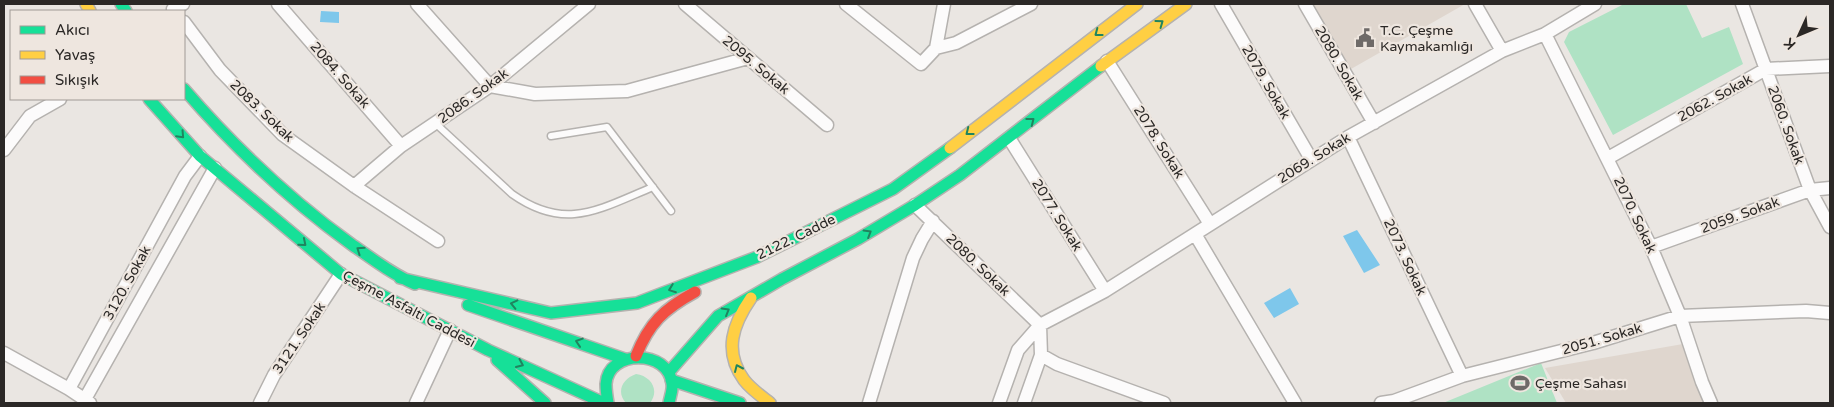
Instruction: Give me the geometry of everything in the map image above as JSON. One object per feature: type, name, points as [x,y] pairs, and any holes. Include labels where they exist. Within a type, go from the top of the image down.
[{"type":"highway","name":"2122. Cadde","points":[[400,278],[551,313],[637,303],[757,257],[893,189],[933,161],[1137,4]]},
{"type":"highway","points":[[669,403],[672,390],[670,376],[718,316],[858,239],[960,175],[1107,61],[1186,4]]},
{"type":"highway","name":"Çeşme Asfaltı Caddesi","points":[[185,90],[208,119],[289,196],[345,240],[400,278]]},
{"type":"highway","name":"Çeşme Asfaltı Caddesi","points":[[150,100],[200,156],[341,274],[488,350],[606,403]]},
{"type":"highway","points":[[606,403],[607,379],[616,365],[630,358],[655,319],[673,304],[757,257]]},
{"type":"highway","points":[[400,278],[540,332],[630,358],[647,357],[657,362],[670,376],[740,403]]},
{"type":"highway","points":[[754,295],[740,314],[735,326],[733,356],[737,370],[744,380],[770,403]]},
{"type":"highway","points":[[488,350],[512,375],[545,403]]},
{"type":"street","name":"2084. Sokak","points":[[278,4],[401,146]]},
{"type":"street","points":[[417,4],[490,86],[535,94],[627,91],[748,58]]},
{"type":"street","name":"2086. Sokak","points":[[354,186],[401,146],[490,86],[589,4]]},
{"type":"street","name":"2095. Sokak","points":[[685,4],[827,125]]},
{"type":"street","points":[[846,4],[921,64],[936,48],[956,43],[1031,4]]},
{"type":"street","points":[[936,48],[944,4]]},
{"type":"street","name":"2079. Sokak","points":[[1221,4],[1311,159]]},
{"type":"street","name":"2080. Sokak","points":[[1305,4],[1374,123]]},
{"type":"street","points":[[1475,4],[1502,51]]},
{"type":"street","name":"2069. Sokak","points":[[1040,325],[1105,291],[1348,137],[1502,51],[1546,34],[1596,4]]},
{"type":"street","name":"2060. Sokak","points":[[1742,4],[1810,190],[1830,227]]},
{"type":"street","name":"2083. Sokak","points":[[185,23],[220,70],[283,135],[354,186],[438,241]]},
{"type":"street","name":"2070. Sokak","points":[[1546,34],[1651,247],[1680,316],[1711,403]]},
{"type":"street","name":"2078. Sokak","points":[[1107,61],[1210,224]]},
{"type":"street","name":"2062. Sokak","points":[[1608,158],[1766,69],[1830,66]]},
{"type":"street","points":[[4,150],[30,116],[58,100]]},
{"type":"street","name":"2073. Sokak","points":[[1348,137],[1462,376]]},
{"type":"street","name":"2077. Sokak","points":[[1009,138],[1105,291]]},
{"type":"street","name":"3120. Sokak","points":[[69,389],[186,176],[200,156]]},
{"type":"street","points":[[4,353],[88,401],[215,168]]},
{"type":"street","name":"2059. Sokak","points":[[1651,247],[1810,190],[1830,188]]},
{"type":"street","name":"2080. Sokak","points":[[915,205],[1040,325]]},
{"type":"street","points":[[869,403],[913,258],[933,221]]},
{"type":"street","points":[[1194,234],[1295,403]]},
{"type":"street","name":"3121. Sokak","points":[[260,403],[274,375],[341,274]]},
{"type":"street","name":"2051. Sokak","points":[[1380,403],[1394,400],[1462,376],[1593,342],[1680,316],[1806,311],[1830,313]]},
{"type":"street","points":[[1024,403],[1041,355],[1040,325]]},
{"type":"street","points":[[998,403],[1018,350],[1040,325]]},
{"type":"street","points":[[416,403],[450,330]]},
{"type":"street","points":[[1041,355],[1057,364],[1164,403]]},
{"type":"lane","points":[[436,123],[512,194],[542,210],[566,214],[591,213],[653,187]]},
{"type":"lane","points":[[551,136],[607,127],[671,211]]},
{"type":"shaded area","name":"T.C. Çeşme Kaymakamlığı","points":[[1305,4],[1465,4],[1344,73]]},
{"type":"shaded area","points":[[1683,344],[1707,403],[1566,403],[1545,368]]},
{"type":"green space","points":[[1624,4],[1686,4],[1702,38],[1729,27],[1743,64],[1613,135],[1564,42],[1569,32]]},
{"type":"green space","name":"Çeşme Sahası","points":[[1541,363],[1557,403],[1443,403]]},
{"type":"green space","points":[[636,374],[646,378],[652,384],[654,393],[650,403],[626,403],[621,395],[624,382]]},
{"type":"water","points":[[321,11],[339,12],[339,23],[320,22]]},
{"type":"water","points":[[1357,230],[1380,265],[1364,273],[1343,236]]},
{"type":"water","points":[[1290,288],[1299,304],[1274,318],[1264,303]]},
{"type":"traffic: fast","points":[[121,4],[125,10]]},
{"type":"traffic: fast","points":[[669,372],[718,316],[782,279],[858,239],[915,205],[960,175],[1101,66]]},
{"type":"traffic: fast","points":[[185,90],[242,152],[306,209],[374,260],[398,276],[415,284]]},
{"type":"traffic: fast","points":[[150,100],[200,156],[341,274],[488,350],[604,403]]},
{"type":"traffic: fast","points":[[400,278],[551,313],[637,303],[757,257],[893,189],[950,148]]},
{"type":"traffic: fast","points":[[468,305],[625,359]]},
{"type":"traffic: fast","points":[[608,403],[606,384],[609,373],[617,364],[627,359],[639,358],[650,359],[661,364],[668,373],[672,384],[669,403]]},
{"type":"traffic: fast","points":[[497,360],[545,403]]},
{"type":"traffic: fast","points":[[671,380],[740,403]]},
{"type":"traffic: slow","points":[[86,4],[89,10]]},
{"type":"traffic: slow","points":[[950,148],[1137,4]]},
{"type":"traffic: slow","points":[[1101,66],[1186,4]]},
{"type":"traffic: slow","points":[[751,298],[735,328],[732,348],[734,359],[744,380],[770,403]]},
{"type":"traffic: jam","points":[[636,356],[646,334],[659,318],[666,311],[695,292]]},
{"type":"place","name":"T.C. Çeşme Kaymakamlığı","points":[[1365,38]]},
{"type":"place","name":"Çeşme Sahası","points":[[1520,383]]}]
